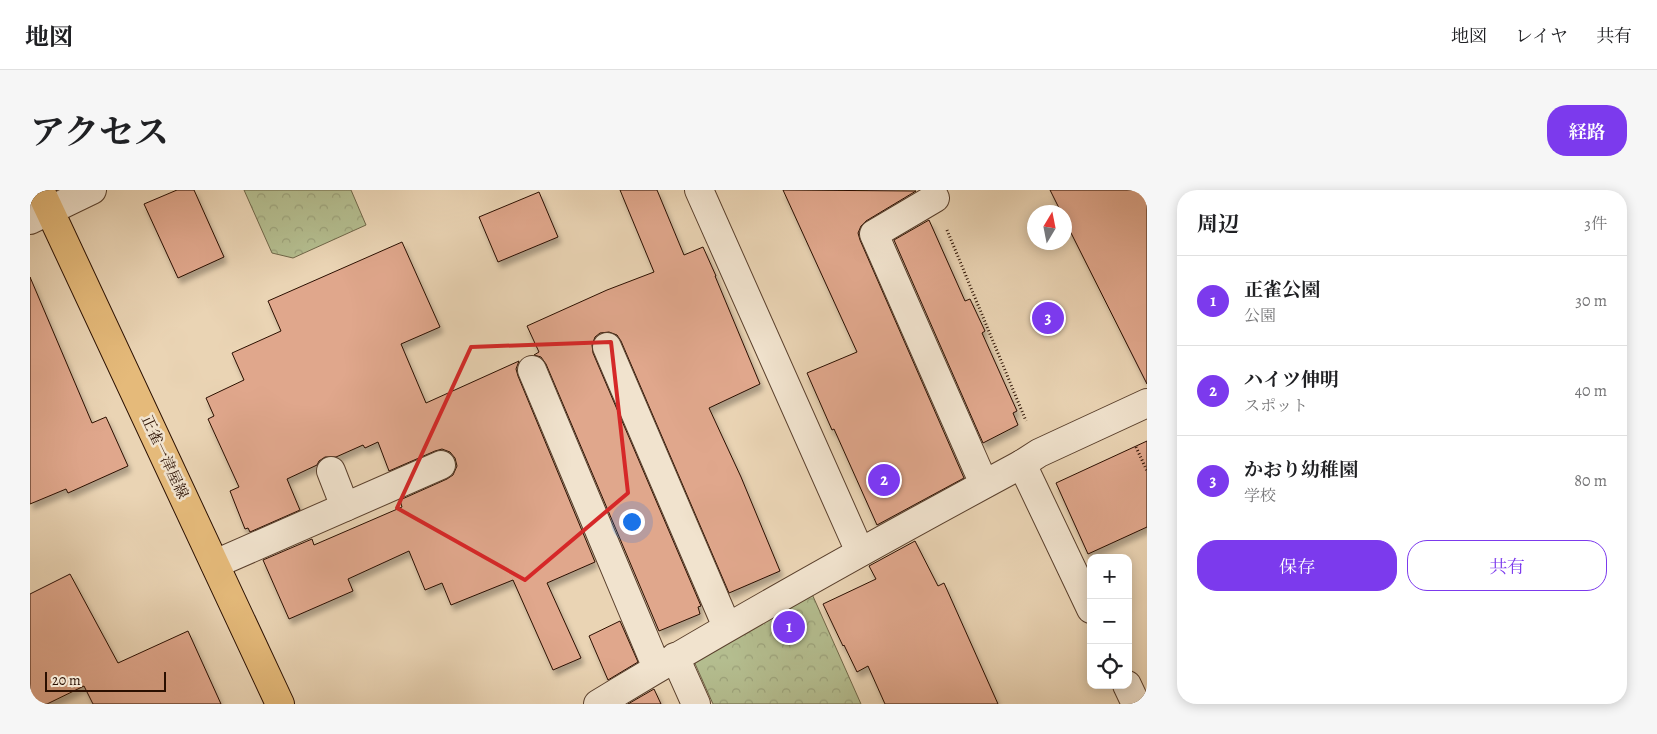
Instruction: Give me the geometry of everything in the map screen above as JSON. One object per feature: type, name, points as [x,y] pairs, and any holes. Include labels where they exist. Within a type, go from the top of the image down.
[{"type":"main road","name":"正雀一津屋線","points":[[40,207],[215,564],[280,704]]},
{"type":"street","points":[[40,207],[92,190]]},
{"type":"street","points":[[699,190],[860,552]]},
{"type":"street","points":[[934,198],[874,234],[984,484]]},
{"type":"street","points":[[607,347],[727,627]]},
{"type":"street","points":[[532,370],[666,663],[696,704]]},
{"type":"street","points":[[598,704],[727,627],[1030,458],[1147,403]]},
{"type":"street","points":[[1030,458],[1087,599]]},
{"type":"street","points":[[215,564],[441,465]]},
{"type":"street","points":[[331,471],[345,506]]},
{"type":"street","points":[[1129,689],[1136,704]]},
{"type":"path","points":[[934,198],[1030,458]]},
{"type":"highlighted area","points":[[611,342],[628,493],[525,580],[397,508],[471,347]]},
{"type":"green space","points":[[244,190],[351,190],[366,225],[293,258],[272,253]]},
{"type":"green space","points":[[812,594],[861,704],[713,704],[693,659]]},
{"type":"building","points":[[177,190],[194,190],[224,257],[178,278],[144,204]]},
{"type":"building","points":[[620,190],[657,190],[684,255],[703,247],[716,276],[760,384],[709,408],[741,477],[780,571],[729,593],[621,341],[617,335],[609,332],[600,333],[595,337],[592,345],[593,353],[701,606],[698,607],[700,614],[659,631],[546,364],[541,357],[534,355],[539,352],[527,326],[607,290],[654,272]]},
{"type":"building","points":[[783,190],[916,191],[866,221],[858,233],[964,478],[877,525],[807,373],[857,352]]},
{"type":"building","points":[[1050,190],[1147,190],[1147,384],[1072,235],[1072,205],[1058,205]]},
{"type":"building","points":[[539,192],[558,237],[498,262],[479,217]]},
{"type":"building","points":[[929,220],[965,301],[970,299],[985,331],[982,333],[1017,411],[1013,413],[1018,425],[983,443],[894,240]]},
{"type":"building","points":[[402,242],[440,327],[401,344],[426,403],[519,361],[516,369],[518,376],[595,562],[547,583],[581,658],[553,670],[513,580],[451,605],[442,583],[425,590],[409,551],[348,579],[353,591],[289,619],[263,560],[312,539],[314,545],[402,507],[400,500],[453,475],[457,466],[455,458],[450,452],[442,449],[435,451],[389,471],[378,442],[365,448],[363,445],[336,457],[325,457],[317,465],[287,479],[300,510],[250,532],[248,528],[245,529],[230,491],[239,487],[208,419],[214,416],[206,398],[244,380],[232,353],[281,331],[268,301]]},
{"type":"building","points":[[30,277],[92,423],[106,417],[128,466],[68,493],[66,489],[30,504]]},
{"type":"building","points":[[1147,441],[1147,527],[1088,554],[1056,483]]},
{"type":"building","points":[[915,541],[938,586],[944,583],[998,704],[885,704],[868,666],[857,672],[843,646],[823,604],[876,579],[869,566]]},
{"type":"building","points":[[70,574],[118,663],[188,631],[221,704],[93,704],[84,686],[47,704],[30,704],[30,594]]},
{"type":"building","points":[[620,621],[638,662],[608,680],[589,636]]},
{"type":"building","points":[[654,689],[661,704],[628,704]]},
{"type":"place","name":"かおり幼稚園","points":[[1048,318]]},
{"type":"place","name":"ハイツ伸明","points":[[884,480]]},
{"type":"place","name":"正雀公園","points":[[789,627]]}]
